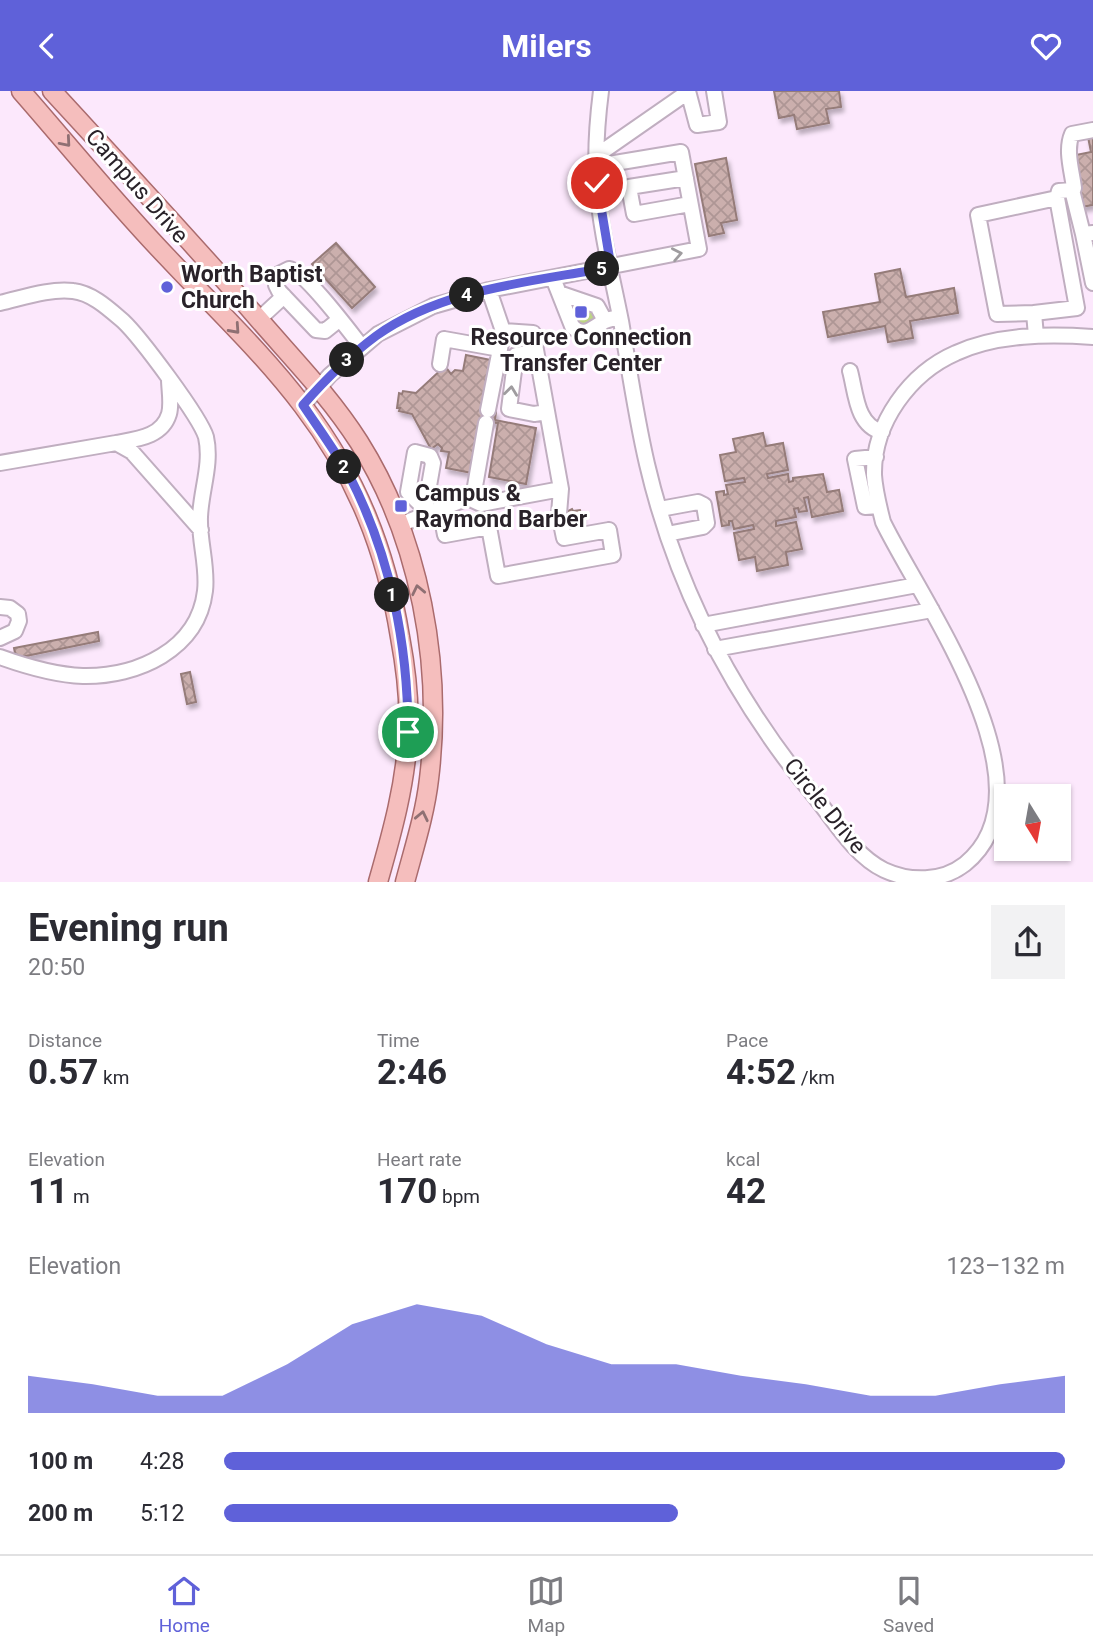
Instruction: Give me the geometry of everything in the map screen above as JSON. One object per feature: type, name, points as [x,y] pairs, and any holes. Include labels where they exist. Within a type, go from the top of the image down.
[{"type":"main road","name":"Campus Drive","points":[[21,91],[166,257],[303,405],[344,467],[370,519],[396,607],[405,666],[408,732],[405,768],[394,826],[378,882]]},
{"type":"main road","name":"Campus Drive","points":[[52,91],[320,387],[373,466],[399,525],[413,567],[423,615],[433,704],[429,779],[417,840],[405,882]]},
{"type":"main road","points":[[198,289],[218,273]]},
{"type":"street","name":"Circle Drive","points":[[601,91],[597,161],[599,201],[647,464],[667,534],[703,625],[746,702],[803,783],[852,843],[883,870],[900,876],[929,879],[944,876],[959,868],[979,850],[992,825],[996,796],[994,765],[978,705],[961,662],[883,522],[874,473],[882,432],[900,398],[933,366],[957,352],[983,343],[1036,336],[1093,337]]},
{"type":"street","points":[[597,161],[688,91],[697,125],[719,122],[714,91]]},
{"type":"street","points":[[1072,192],[1074,187],[1068,146],[1070,138],[1072,134],[1093,130]]},
{"type":"street","points":[[303,405],[362,347],[379,334],[433,306],[489,290],[699,249],[681,152],[597,161]]},
{"type":"street","points":[[686,178],[629,187],[634,214],[690,204]]},
{"type":"street","points":[[1077,308],[1059,191],[1069,188],[1072,192],[1088,234],[1093,283]]},
{"type":"street","points":[[1058,198],[978,215],[997,314],[1077,308],[1093,311]]},
{"type":"street","points":[[340,319],[320,332],[276,285],[279,274],[283,270],[295,269],[340,319],[362,347]]},
{"type":"street","points":[[553,278],[576,331],[586,332],[620,317]]},
{"type":"street","points":[[399,525],[468,498],[474,492],[503,331],[489,290]]},
{"type":"street","points":[[0,303],[74,291],[94,299],[124,323],[169,379],[205,436],[207,469],[200,516],[205,589],[198,618],[176,648],[148,664],[110,675],[80,676],[19,664],[0,657]]},
{"type":"street","points":[[559,293],[597,306],[603,317],[602,323]]},
{"type":"street","points":[[258,320],[284,296]]},
{"type":"street","points":[[1034,313],[1036,336]]},
{"type":"street","points":[[431,511],[445,535],[489,527],[498,576],[613,555],[609,530],[564,538],[559,514],[561,489],[533,333],[503,331]]},
{"type":"street","points":[[440,363],[444,339],[500,349]]},
{"type":"street","points":[[536,351],[516,355],[509,409],[534,414],[547,412]]},
{"type":"street","points":[[850,371],[862,418],[873,430],[882,432]]},
{"type":"street","points":[[0,463],[153,435],[169,413],[169,379]]},
{"type":"street","points":[[116,443],[132,451],[201,530]]},
{"type":"street","points":[[876,457],[855,459],[866,507],[879,506]]},
{"type":"street","points":[[468,498],[481,504],[561,489]]},
{"type":"street","points":[[660,509],[698,502],[704,505],[707,523],[703,527],[667,534]]},
{"type":"street","points":[[703,625],[917,585]]},
{"type":"street","points":[[823,602],[828,629]]},
{"type":"street","points":[[0,607],[10,608],[18,614],[19,621],[15,631],[0,638]]},
{"type":"street","points":[[715,649],[932,610]]},
{"type":"green space","points":[[569,302],[594,310],[596,319],[580,327]]},
{"type":"building","points":[[774,91],[839,91],[841,107],[826,109],[829,123],[797,129],[794,115],[779,118]]},
{"type":"building","points":[[1093,136],[1093,205],[1081,207],[1071,156],[1091,152],[1088,137]]},
{"type":"building","points":[[726,158],[737,220],[721,223],[724,233],[709,236],[695,164]]},
{"type":"building","points":[[336,243],[375,287],[352,308],[312,264]]},
{"type":"building","points":[[900,269],[906,297],[954,288],[958,313],[910,321],[913,338],[888,342],[885,326],[828,337],[823,312],[880,302],[875,274]]},
{"type":"building","points":[[466,355],[491,360],[482,409],[496,412],[495,420],[536,428],[526,484],[489,477],[498,423],[481,422],[472,473],[446,468],[449,452],[441,451],[442,448],[438,444],[431,449],[412,414],[397,408],[399,393],[416,393],[445,366],[451,374],[455,370],[463,371]]},
{"type":"building","points":[[763,433],[766,446],[783,443],[788,470],[767,474],[768,478],[788,474],[789,482],[793,481],[793,478],[823,474],[827,492],[839,490],[843,511],[812,517],[808,497],[804,498],[807,511],[799,512],[798,508],[794,509],[796,517],[776,521],[776,526],[796,522],[802,549],[786,552],[788,565],[757,571],[755,557],[739,560],[734,533],[754,529],[753,525],[734,529],[732,521],[729,521],[729,525],[722,526],[716,492],[724,491],[724,495],[728,494],[726,485],[745,482],[744,478],[725,481],[720,455],[736,452],[733,439]]},
{"type":"building","points":[[572,509],[580,510],[582,520],[567,522],[566,512]]},
{"type":"building","points":[[98,632],[99,641],[16,658],[14,648]]},
{"type":"building","points":[[190,672],[196,702],[187,704],[181,674]]},
{"type":"place","name":"Worth Baptist Church","points":[[167,287]]},
{"type":"place","name":"Resource Connection Transfer Center","points":[[581,312]]},
{"type":"place","name":"Campus & Raymond Barber","points":[[401,506]]},
{"type":"route","points":[[408,732],[405,666],[396,607],[378,541],[349,476],[303,405],[330,375],[379,334],[433,306],[489,290],[611,267],[597,183]]}]
